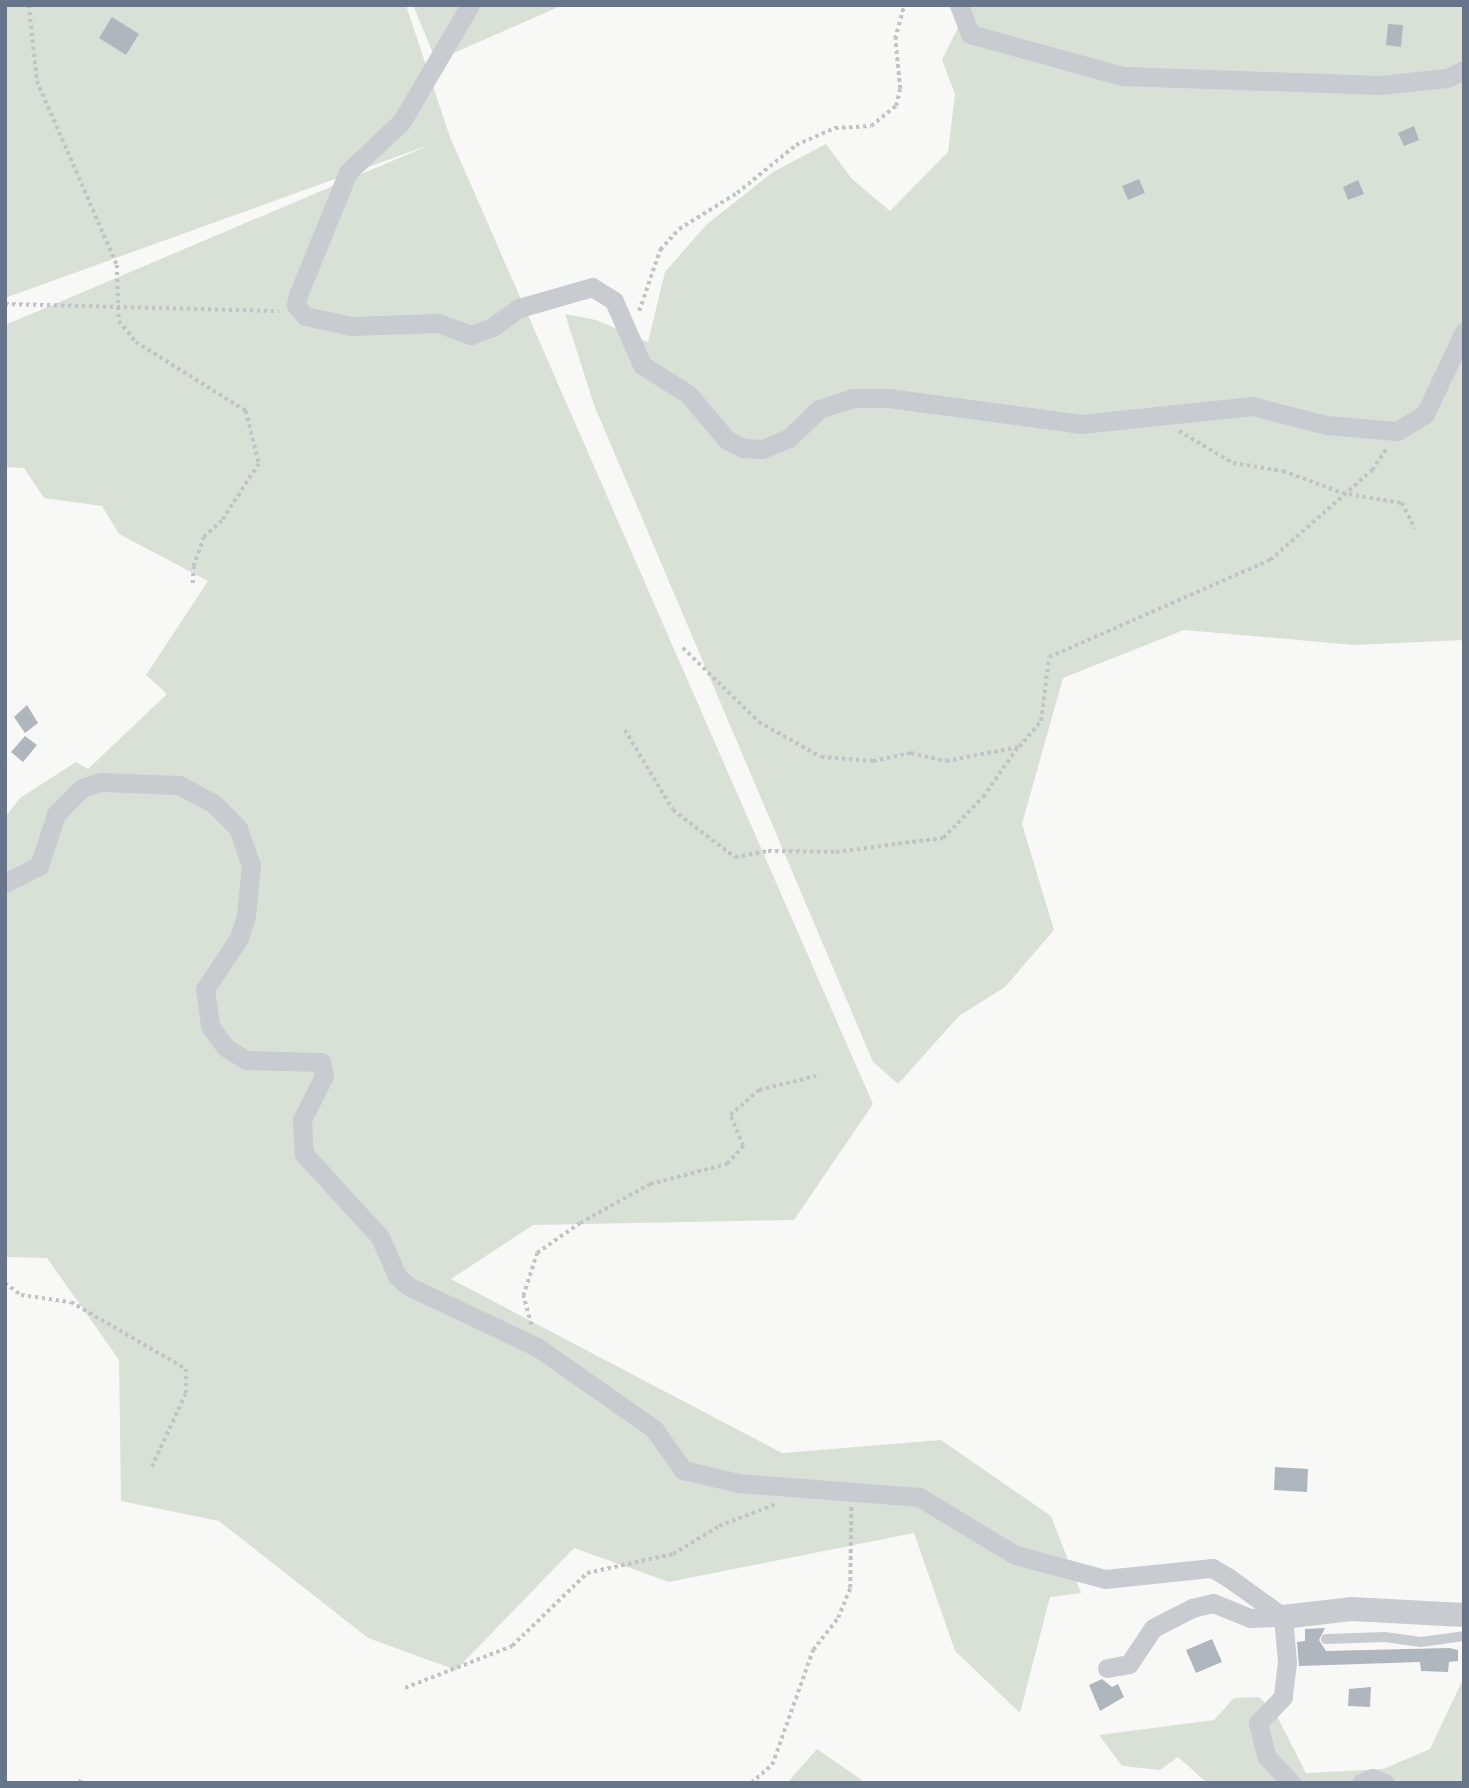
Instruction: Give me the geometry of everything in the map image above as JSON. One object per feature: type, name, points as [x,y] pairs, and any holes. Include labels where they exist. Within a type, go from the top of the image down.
[{"type":"street","points":[[470,5],[402,121],[348,172],[298,295],[299,312],[352,326],[438,323],[471,335],[494,327],[519,308],[592,287],[614,301],[628,339],[642,365],[670,379],[716,430],[743,448],[773,446],[789,438],[819,410],[852,398],[889,398],[1065,424],[1252,407],[1325,425],[1397,431],[1425,414],[1464,332]]},
{"type":"street","points":[[959,5],[970,34],[1124,76],[1379,85],[1447,78],[1464,70]]},
{"type":"street","points":[[5,883],[38,866],[56,814],[82,788],[101,782],[179,785],[213,803],[238,828],[251,865],[246,916],[239,937],[205,989],[210,1026],[225,1047],[246,1060],[321,1062],[324,1076],[302,1121],[304,1154],[380,1237],[397,1276],[408,1286],[537,1348],[654,1429],[683,1470],[738,1483],[919,1497],[1015,1555],[1082,1574],[1105,1578],[1212,1568],[1283,1617]]},
{"type":"street","points":[[1107,1668],[1129,1664],[1153,1628],[1192,1608],[1213,1603],[1250,1618],[1351,1609],[1464,1615]]},
{"type":"street","points":[[1283,1617],[1287,1662],[1283,1697],[1258,1723],[1266,1756],[1291,1783]]},
{"type":"street","points":[[1361,1783],[1372,1778],[1385,1783]]},
{"type":"lane","points":[[1326,1639],[1385,1637],[1421,1642],[1464,1636]]},
{"type":"path","points":[[29,5],[37,81],[117,265],[116,304],[119,321],[136,342],[246,411],[259,464],[222,521],[204,537],[194,566],[193,586]]},
{"type":"path","points":[[628,339],[660,250],[679,229],[737,193],[796,145],[835,128],[871,126],[896,106],[900,89],[895,39],[904,5]]},
{"type":"path","points":[[5,303],[116,304],[299,312]]},
{"type":"path","points":[[1156,416],[1233,463],[1283,471],[1342,493],[1402,503],[1415,530]]},
{"type":"path","points":[[625,730],[673,810],[735,857],[768,851],[836,852],[943,838],[983,797],[1041,721],[1049,657],[1270,560],[1342,493],[1372,470],[1397,431]]},
{"type":"path","points":[[683,648],[759,722],[821,757],[873,761],[911,753],[946,761],[1019,747]]},
{"type":"path","points":[[537,1348],[523,1296],[537,1253],[580,1223],[650,1184],[727,1164],[743,1146],[730,1115],[759,1090],[816,1076]]},
{"type":"path","points":[[5,1283],[21,1295],[71,1302],[186,1369],[186,1394],[152,1467]]},
{"type":"path","points":[[751,1783],[772,1765],[813,1650],[838,1618],[850,1588],[848,1526],[854,1491]]},
{"type":"path","points":[[405,1688],[512,1646],[587,1573],[673,1554],[719,1526],[779,1503]]},
{"type":"shaded area","points":[[5,5],[406,5],[450,137],[873,1104],[794,1220],[533,1225],[451,1279],[782,1453],[941,1440],[1051,1516],[1081,1593],[1050,1597],[1020,1713],[955,1651],[914,1533],[669,1582],[574,1548],[456,1670],[368,1638],[219,1521],[121,1501],[119,1360],[47,1258],[5,1257],[5,817],[20,798],[76,762],[88,769],[167,694],[146,675],[208,581],[119,534],[102,506],[44,498],[24,468],[5,467],[5,325],[432,144],[5,298]]},
{"type":"shaded area","points":[[413,5],[563,5],[436,61]]},
{"type":"shaded area","points":[[969,5],[1464,5],[1464,640],[1354,645],[1184,630],[1063,678],[1022,824],[1054,930],[1005,987],[959,1016],[898,1084],[873,1062],[594,405],[565,314],[596,320],[648,342],[665,272],[706,225],[773,172],[826,144],[852,179],[890,211],[948,152],[955,94],[942,60]]},
{"type":"shaded area","points":[[1464,1677],[1464,1783],[1207,1783],[1178,1757],[1160,1770],[1122,1766],[1099,1735],[1214,1720],[1234,1698],[1259,1697],[1276,1714],[1306,1773],[1383,1769],[1430,1749]]},
{"type":"shaded area","points":[[817,1749],[866,1783],[787,1783]]},
{"type":"building","points":[[112,17],[139,34],[126,55],[99,38]]},
{"type":"building","points":[[1388,24],[1403,25],[1401,47],[1386,45]]},
{"type":"building","points":[[1414,126],[1419,140],[1404,146],[1398,133]]},
{"type":"building","points":[[1139,179],[1145,193],[1128,200],[1122,186]]},
{"type":"building","points":[[1358,180],[1364,194],[1348,200],[1343,187]]},
{"type":"building","points":[[27,705],[38,723],[25,733],[14,717]]},
{"type":"building","points":[[25,736],[37,745],[23,762],[11,752]]},
{"type":"building","points":[[1275,1467],[1308,1469],[1307,1492],[1274,1490]]},
{"type":"building","points":[[1325,1628],[1319,1640],[1326,1651],[1449,1648],[1458,1650],[1458,1661],[1449,1662],[1448,1672],[1421,1671],[1420,1662],[1299,1666],[1297,1642],[1305,1641],[1305,1629]]},
{"type":"building","points":[[1212,1639],[1222,1662],[1196,1673],[1186,1650]]},
{"type":"building","points":[[1102,1679],[1112,1687],[1118,1684],[1124,1697],[1100,1711],[1089,1685]]},
{"type":"building","points":[[1371,1687],[1370,1707],[1348,1706],[1349,1689]]}]
